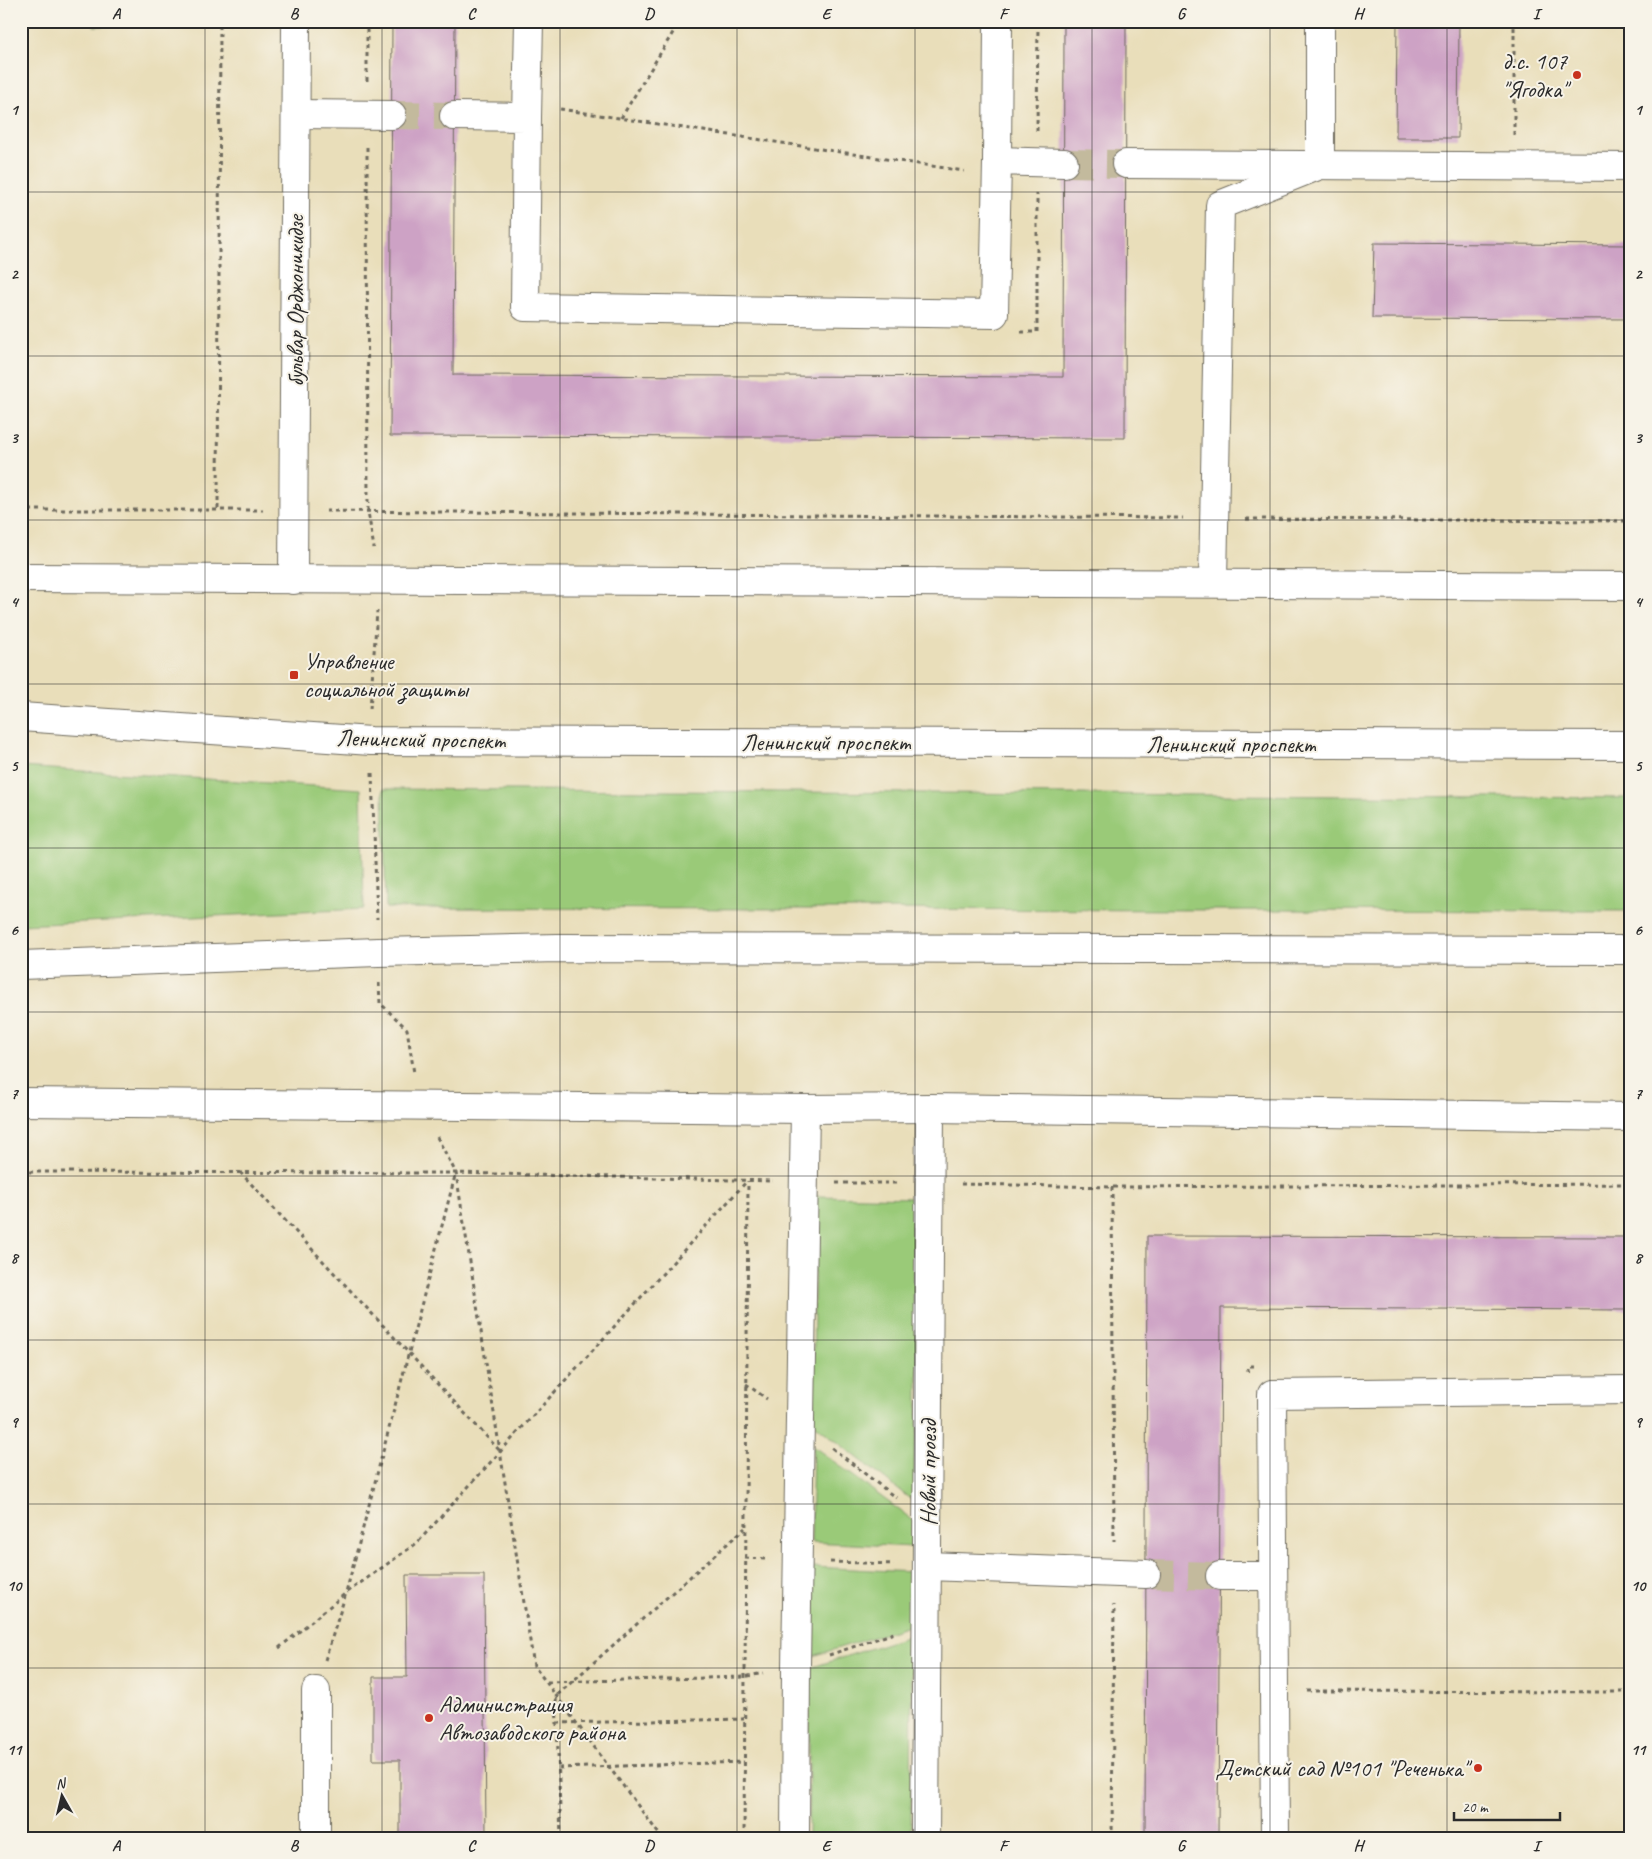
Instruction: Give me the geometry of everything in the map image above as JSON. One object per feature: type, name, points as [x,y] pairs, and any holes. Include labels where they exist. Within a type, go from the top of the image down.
[{"type":"street","name":"бульвар Орджоникидзе","points":[[293,580],[296,21]]},
{"type":"street","points":[[529,21],[525,307],[994,314],[998,21]]},
{"type":"street","points":[[1320,21],[1320,165]]},
{"type":"street","points":[[454,116],[527,110]]},
{"type":"street","points":[[296,114],[379,115]]},
{"type":"street","points":[[996,169],[1037,162],[1064,163]]},
{"type":"street","points":[[1126,164],[1631,166]]},
{"type":"street","points":[[1213,582],[1220,205],[1320,165]]},
{"type":"street","points":[[21,578],[1213,582],[1631,586]]},
{"type":"street","name":"Ленинский проспект","points":[[21,717],[371,741],[1631,745]]},
{"type":"street","points":[[21,965],[378,952],[558,948],[1631,950]]},
{"type":"street","points":[[21,1102],[805,1109],[930,1108],[1631,1117]]},
{"type":"street","name":"Новый проезд","points":[[925,1838],[930,1108]]},
{"type":"street","points":[[795,1838],[805,1109]]},
{"type":"street","points":[[1275,1838],[1272,1394],[1631,1390]]},
{"type":"street","points":[[927,1566],[1146,1574]]},
{"type":"street","points":[[1220,1576],[1273,1576]]},
{"type":"street","points":[[316,1691],[316,1838]]},
{"type":"path","points":[[218,509],[220,21]]},
{"type":"path","points":[[367,21],[379,115],[368,512]]},
{"type":"path","points":[[621,118],[680,21]]},
{"type":"path","points":[[1017,332],[1037,332],[1038,21]]},
{"type":"path","points":[[1514,21],[1514,166]]},
{"type":"path","points":[[527,110],[621,118],[996,169]]},
{"type":"path","points":[[21,510],[218,509],[368,512],[1631,521]]},
{"type":"path","points":[[371,741],[380,989]]},
{"type":"path","points":[[240,1172],[500,1451]]},
{"type":"path","points":[[316,1691],[346,1593],[456,1173],[534,1666],[662,1838]]},
{"type":"path","points":[[279,1648],[346,1593],[417,1544],[748,1181],[744,1838]]},
{"type":"path","points":[[1112,1187],[1114,1573],[1112,1838]]},
{"type":"path","points":[[1248,1376],[1248,1366],[1258,1366]]},
{"type":"path","points":[[556,1696],[745,1528]]},
{"type":"path","points":[[745,1558],[927,1566]]},
{"type":"path","points":[[1275,1691],[1631,1692]]},
{"type":"path","points":[[556,1696],[561,1838]]},
{"type":"path","points":[[557,1723],[744,1719]]},
{"type":"path","points":[[559,1768],[744,1762]]},
{"type":"green space","points":[[94,21],[160,21],[160,25],[94,26]]},
{"type":"green space","points":[[21,767],[361,789],[364,909],[21,925]]},
{"type":"green space","points":[[383,789],[1631,798],[1631,911],[386,908]]},
{"type":"green space","points":[[815,1196],[918,1198],[918,1505],[813,1423]]},
{"type":"green space","points":[[813,1446],[914,1521],[913,1547],[811,1542]]},
{"type":"green space","points":[[812,1567],[913,1572],[912,1625],[810,1657]]},
{"type":"green space","points":[[912,1635],[911,1838],[808,1838],[810,1668]]},
{"type":"building","points":[[392,21],[455,21],[453,375],[1063,377],[1064,21],[1126,21],[1125,438],[390,436]]},
{"type":"building","points":[[1397,21],[1459,21],[1458,138],[1396,138]]},
{"type":"building","points":[[1374,243],[1631,245],[1631,319],[1372,318]]},
{"type":"building","points":[[1147,1236],[1631,1237],[1631,1310],[1221,1308],[1218,1838],[1145,1838]]},
{"type":"building","name":"Администрация Автозаводского района","points":[[406,1575],[484,1575],[486,1838],[400,1838],[400,1760],[373,1760],[373,1677],[407,1677]]},
{"type":"tunnel","points":[[392,115],[454,116]]},
{"type":"tunnel","points":[[1064,163],[1126,164]]},
{"type":"tunnel","points":[[1146,1574],[1220,1576]]},
{"type":"place","name":"д.с. 107 \"Ягодка\"","points":[[1577,75]]},
{"type":"place","name":"Управление социальной защиты","points":[[294,675]]},
{"type":"place","name":"Администрация Автозаводского района","points":[[429,1718]]},
{"type":"place","name":"Детский сад №101 \"Реченька\"","points":[[1478,1768]]}]
